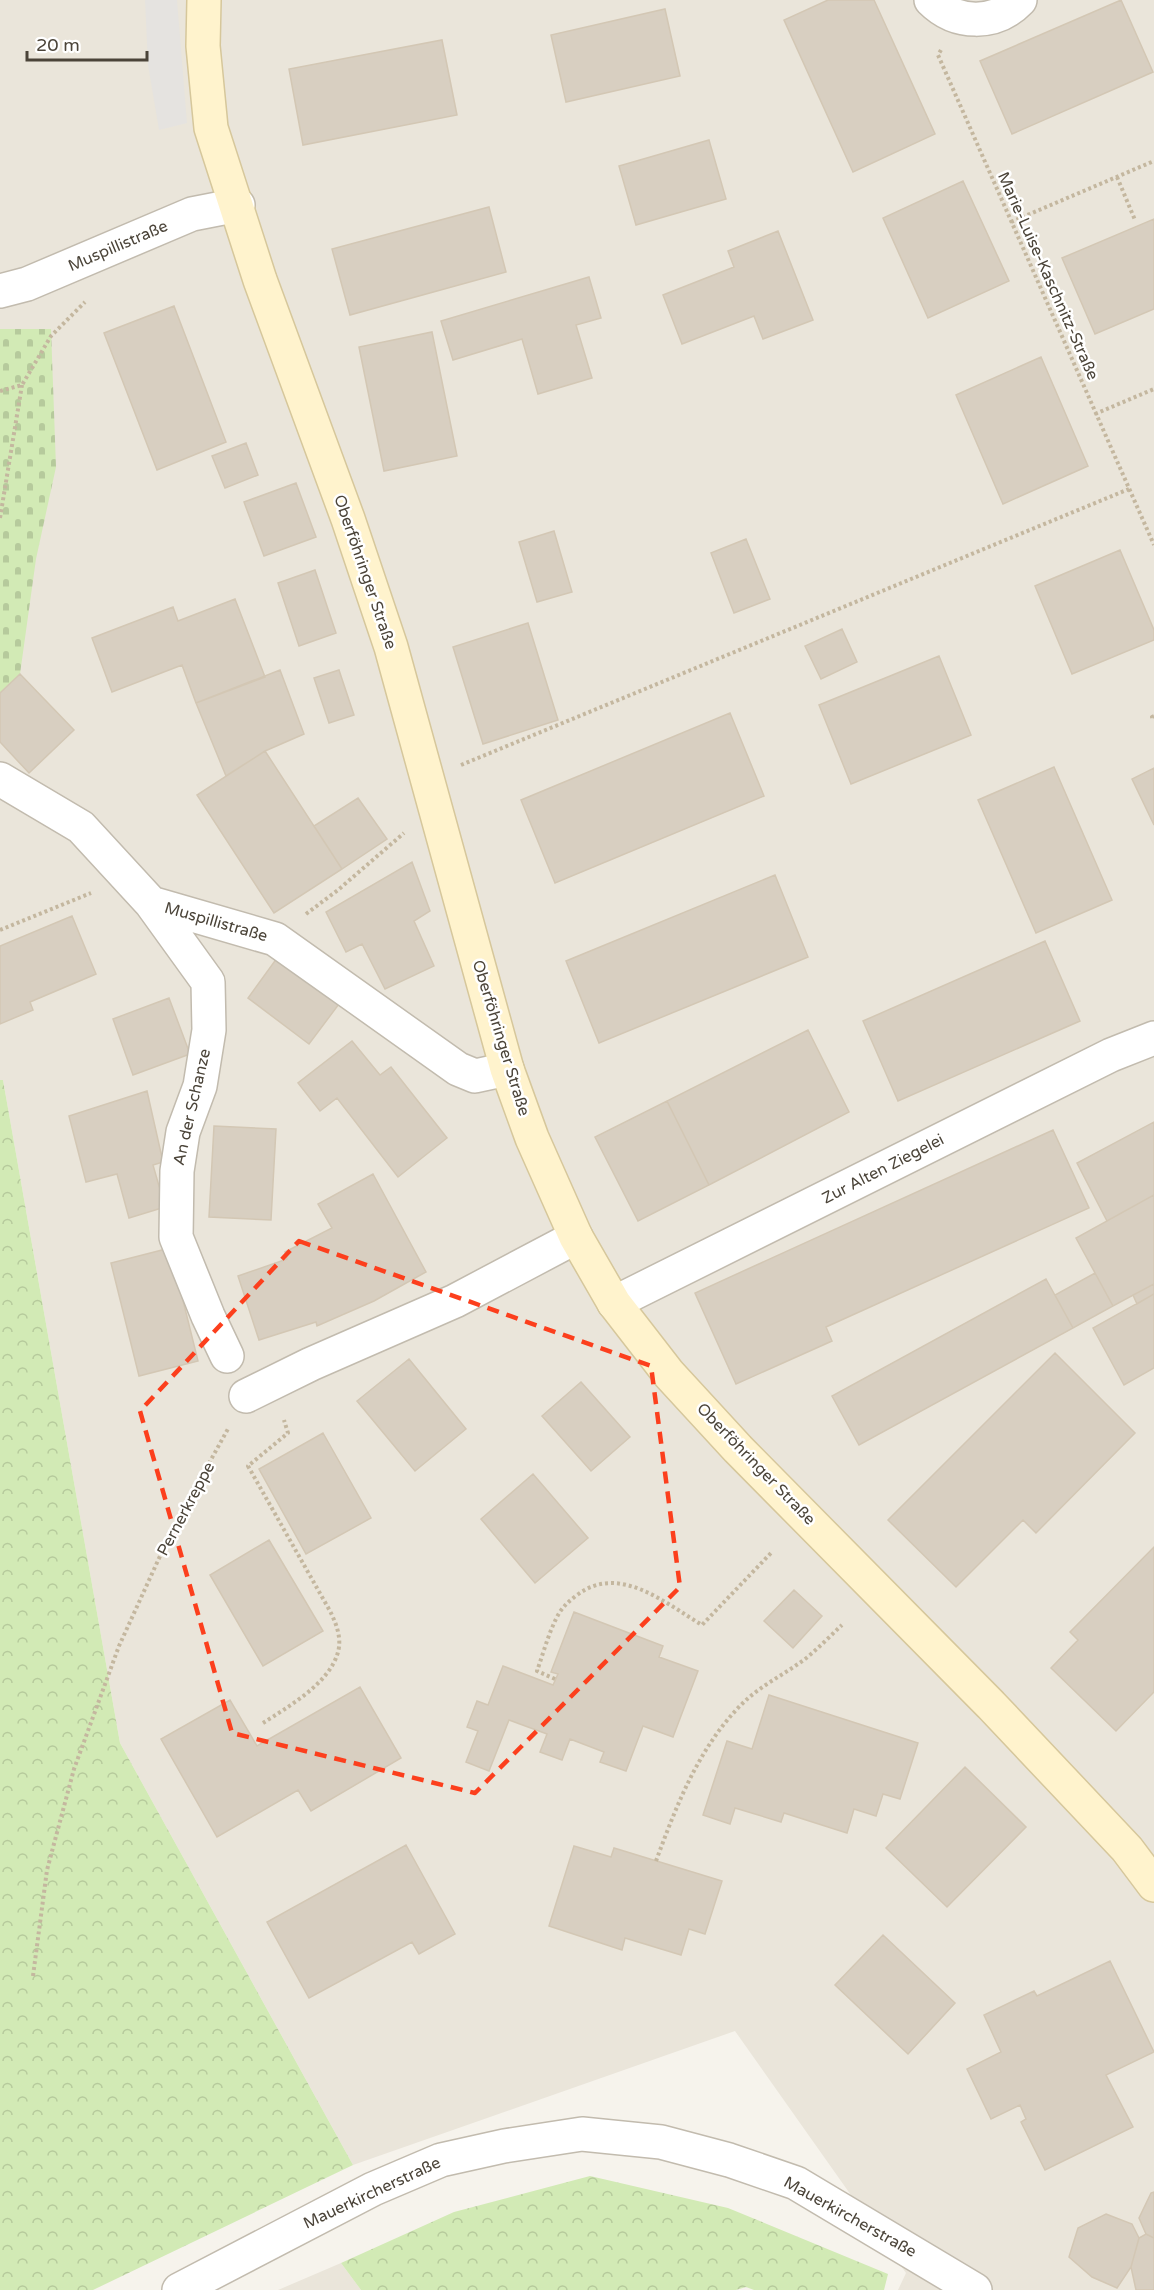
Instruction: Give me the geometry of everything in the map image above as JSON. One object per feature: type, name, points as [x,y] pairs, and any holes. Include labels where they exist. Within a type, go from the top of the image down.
[{"type":"main road","name":"Oberföhringer Straße","points":[[204,0],[203,46],[211,128],[260,280],[348,519],[391,647],[507,1069],[532,1138],[576,1237],[614,1303],[669,1374],[738,1449],[991,1705],[1126,1849],[1154,1885]]},
{"type":"street","points":[[942,8],[960,18],[981,20],[1001,15],[1020,0]]},
{"type":"street","name":"Muspillistraße","points":[[0,291],[27,284],[192,214],[238,206]]},
{"type":"street","name":"Muspillistraße","points":[[0,779],[81,827],[151,903],[275,939],[458,1070],[475,1076],[507,1069]]},
{"type":"street","name":"An der Schanze","points":[[151,903],[208,982],[209,1030],[202,1075],[183,1132],[177,1172],[176,1237],[226,1356]]},
{"type":"street","name":"Zur Alten Ziegelei","points":[[614,1303],[1100,1061],[1154,1038]]},
{"type":"street","points":[[260,1390],[311,1364],[455,1301],[576,1237]]},
{"type":"street","name":"Mauerkircherstraße","points":[[178,2290],[373,2190],[441,2160],[504,2145],[582,2134],[661,2142],[729,2160],[796,2183],[975,2290]]},
{"type":"path","name":"Marie-Luise-Kaschnitz-Straße","points":[[942,8],[938,55],[1154,545]]},
{"type":"path","points":[[1011,222],[1154,161]]},
{"type":"path","points":[[1117,177],[1135,220]]},
{"type":"path","points":[[0,518],[22,385],[51,336]]},
{"type":"path","points":[[0,391],[22,385]]},
{"type":"path","points":[[1095,414],[1154,389]]},
{"type":"path","points":[[275,939],[338,890],[431,794],[1129,489]]},
{"type":"path","points":[[0,930],[92,892],[121,870]]},
{"type":"path","points":[[260,1390],[288,1433],[248,1466],[338,1627],[338,1652],[327,1674],[298,1700],[263,1723]]},
{"type":"path","name":"Pernerkreppe","points":[[33,1976],[47,1870],[74,1768],[119,1646],[171,1532],[260,1390]]},
{"type":"path","points":[[555,1679],[537,1671],[556,1619],[565,1605],[583,1591],[604,1582],[623,1583],[642,1589],[702,1625],[771,1552]]},
{"type":"path","points":[[656,1861],[679,1801],[696,1766],[724,1725],[745,1701],[808,1657],[842,1625]]},
{"type":"highlighted area","points":[[299,1241],[651,1366],[680,1587],[475,1793],[232,1733],[140,1411]]},
{"type":"shaded area","points":[[0,0],[1154,0],[1154,2290],[898,2290],[906,2273],[735,2031],[353,2165],[120,1743],[3,1080],[0,1080]]},
{"type":"shaded area","points":[[145,0],[177,0],[187,123],[159,130],[148,65]]},
{"type":"shaded area","points":[[341,2263],[361,2290],[278,2290]]},
{"type":"green space","points":[[0,329],[51,329],[56,467],[36,559],[20,674],[0,693]]},
{"type":"green space","points":[[0,1080],[3,1080],[120,1743],[353,2165],[93,2290],[0,2290]]},
{"type":"green space","points":[[590,2176],[728,2208],[888,2274],[884,2290],[754,2290],[746,2287],[736,2290],[361,2290],[341,2263],[454,2212]]},
{"type":"building","points":[[828,0],[874,0],[935,134],[853,172],[784,20]]},
{"type":"building","points":[[1121,0],[1153,72],[1012,134],[980,61]]},
{"type":"building","points":[[665,9],[680,76],[566,102],[551,35]]},
{"type":"building","points":[[442,40],[457,115],[303,145],[289,69]]},
{"type":"building","points":[[709,140],[726,199],[636,225],[619,166]]},
{"type":"building","points":[[963,181],[1009,281],[928,318],[883,218]]},
{"type":"building","points":[[489,207],[506,272],[350,315],[332,249]]},
{"type":"building","points":[[1154,219],[1154,309],[1095,334],[1062,258]]},
{"type":"building","points":[[778,231],[813,320],[763,339],[754,316],[682,344],[663,295],[734,267],[728,251]]},
{"type":"building","points":[[589,277],[601,318],[576,325],[592,378],[538,394],[522,339],[453,360],[441,321]]},
{"type":"building","points":[[174,306],[226,442],[157,470],[104,333]]},
{"type":"building","points":[[432,332],[457,456],[384,471],[359,347]]},
{"type":"building","points":[[1041,357],[1088,466],[1003,504],[956,395]]},
{"type":"building","points":[[246,443],[258,475],[225,488],[212,456]]},
{"type":"building","points":[[296,483],[316,537],[264,556],[244,502]]},
{"type":"building","points":[[554,531],[572,592],[537,602],[519,542]]},
{"type":"building","points":[[746,539],[770,599],[734,613],[711,553]]},
{"type":"building","points":[[1120,550],[1154,630],[1154,640],[1072,674],[1035,586]]},
{"type":"building","points":[[315,570],[336,633],[299,646],[278,583]]},
{"type":"building","points":[[235,599],[265,677],[196,703],[182,665],[112,692],[92,638],[173,607],[178,621]]},
{"type":"building","points":[[528,623],[558,720],[483,744],[453,647]]},
{"type":"building","points":[[842,629],[857,662],[821,679],[805,646]]},
{"type":"building","points":[[939,656],[971,735],[851,784],[819,705]]},
{"type":"building","points":[[280,670],[304,734],[265,751],[226,776],[196,703]]},
{"type":"building","points":[[339,670],[354,715],[329,723],[314,678]]},
{"type":"building","points":[[20,674],[74,730],[29,773],[0,742],[0,693]]},
{"type":"building","points":[[730,713],[764,796],[555,883],[521,800]]},
{"type":"building","points":[[265,751],[342,869],[274,913],[197,795]]},
{"type":"building","points":[[1054,767],[1112,900],[1036,933],[978,800]]},
{"type":"building","points":[[1154,768],[1154,825],[1132,779]]},
{"type":"building","points":[[358,798],[387,839],[342,869],[314,826]]},
{"type":"building","points":[[412,862],[430,911],[414,921],[434,966],[385,989],[362,944],[346,952],[326,912]]},
{"type":"building","points":[[775,875],[808,957],[599,1043],[566,961]]},
{"type":"building","points":[[72,916],[96,974],[30,1002],[33,1010],[0,1024],[0,946]]},
{"type":"building","points":[[1045,941],[1080,1021],[898,1101],[863,1021]]},
{"type":"building","points":[[277,958],[339,1004],[309,1044],[248,998]]},
{"type":"building","points":[[169,998],[190,1054],[133,1075],[113,1019]]},
{"type":"building","points":[[808,1030],[849,1112],[709,1185],[667,1101]]},
{"type":"building","points":[[352,1041],[380,1075],[391,1067],[447,1138],[398,1177],[337,1098],[320,1111],[298,1083]]},
{"type":"building","points":[[147,1091],[163,1162],[153,1165],[165,1207],[129,1218],[117,1174],[86,1182],[69,1116]]},
{"type":"building","points":[[667,1101],[709,1185],[638,1221],[595,1137]]},
{"type":"building","points":[[1154,1122],[1154,1195],[1107,1221],[1077,1163]]},
{"type":"building","points":[[214,1126],[276,1129],[271,1220],[209,1217]]},
{"type":"building","points":[[1053,1130],[1089,1208],[826,1327],[832,1341],[736,1384],[695,1293]]},
{"type":"building","points":[[373,1174],[426,1272],[374,1301],[317,1326],[316,1322],[259,1340],[238,1276],[287,1259],[285,1252],[332,1228],[318,1204]]},
{"type":"building","points":[[1154,1195],[1154,1284],[1113,1306],[1076,1238]]},
{"type":"building","points":[[170,1248],[198,1361],[139,1376],[111,1263]]},
{"type":"building","points":[[1095,1273],[1113,1306],[1073,1328],[1055,1295]]},
{"type":"building","points":[[1046,1279],[1073,1328],[859,1445],[832,1396]]},
{"type":"building","points":[[1154,1284],[1154,1294],[1137,1304],[1133,1295]]},
{"type":"building","points":[[1154,1294],[1154,1368],[1124,1385],[1093,1328]]},
{"type":"building","points":[[1055,1353],[1135,1433],[1036,1533],[1023,1520],[956,1587],[888,1520]]},
{"type":"building","points":[[409,1359],[466,1429],[415,1471],[357,1401]]},
{"type":"building","points":[[581,1382],[630,1437],[591,1471],[542,1416]]},
{"type":"building","points":[[323,1433],[371,1518],[306,1554],[259,1469]]},
{"type":"building","points":[[533,1474],[588,1538],[535,1583],[481,1519]]},
{"type":"building","points":[[269,1540],[323,1631],[263,1666],[210,1575]]},
{"type":"building","points":[[1154,1547],[1154,1692],[1116,1731],[1051,1668],[1078,1640],[1070,1632]]},
{"type":"building","points":[[794,1590],[822,1616],[793,1648],[764,1621]]},
{"type":"building","points":[[574,1612],[663,1646],[659,1657],[698,1671],[673,1737],[643,1726],[626,1771],[600,1762],[604,1752],[570,1739],[562,1760],[540,1752],[547,1734],[509,1720],[489,1771],[466,1762],[478,1731],[467,1727],[477,1701],[488,1705],[503,1666],[553,1685],[558,1674],[551,1672]]},
{"type":"building","points":[[360,1687],[401,1758],[311,1811],[298,1790],[217,1837],[161,1739],[230,1700],[257,1746]]},
{"type":"building","points":[[769,1695],[918,1743],[900,1799],[883,1794],[876,1816],[854,1809],[847,1833],[784,1813],[781,1822],[735,1808],[730,1824],[703,1815],[727,1741],[752,1749]]},
{"type":"building","points":[[965,1767],[1026,1827],[947,1907],[886,1848]]},
{"type":"building","points":[[406,1845],[455,1934],[419,1954],[412,1942],[309,1998],[267,1922]]},
{"type":"building","points":[[574,1846],[611,1857],[614,1848],[722,1881],[705,1934],[689,1929],[681,1955],[625,1938],[622,1950],[549,1926]]},
{"type":"building","points":[[883,1935],[955,2003],[908,2054],[835,1985]]},
{"type":"building","points":[[1110,1961],[1154,2052],[1106,2075],[1133,2127],[1045,2170],[1021,2122],[1026,2119],[1020,2105],[991,2119],[967,2069],[1001,2052],[984,2015],[1034,1991],[1037,1996]]},
{"type":"building","points":[[1154,2192],[1154,2238],[1146,2234],[1139,2218],[1151,2193]]},
{"type":"building","points":[[1106,2214],[1132,2224],[1139,2238],[1131,2267],[1117,2288],[1092,2277],[1069,2257],[1078,2228]]},
{"type":"building","points":[[1146,2234],[1154,2238],[1154,2290],[1136,2290],[1131,2267],[1139,2238]]}]
